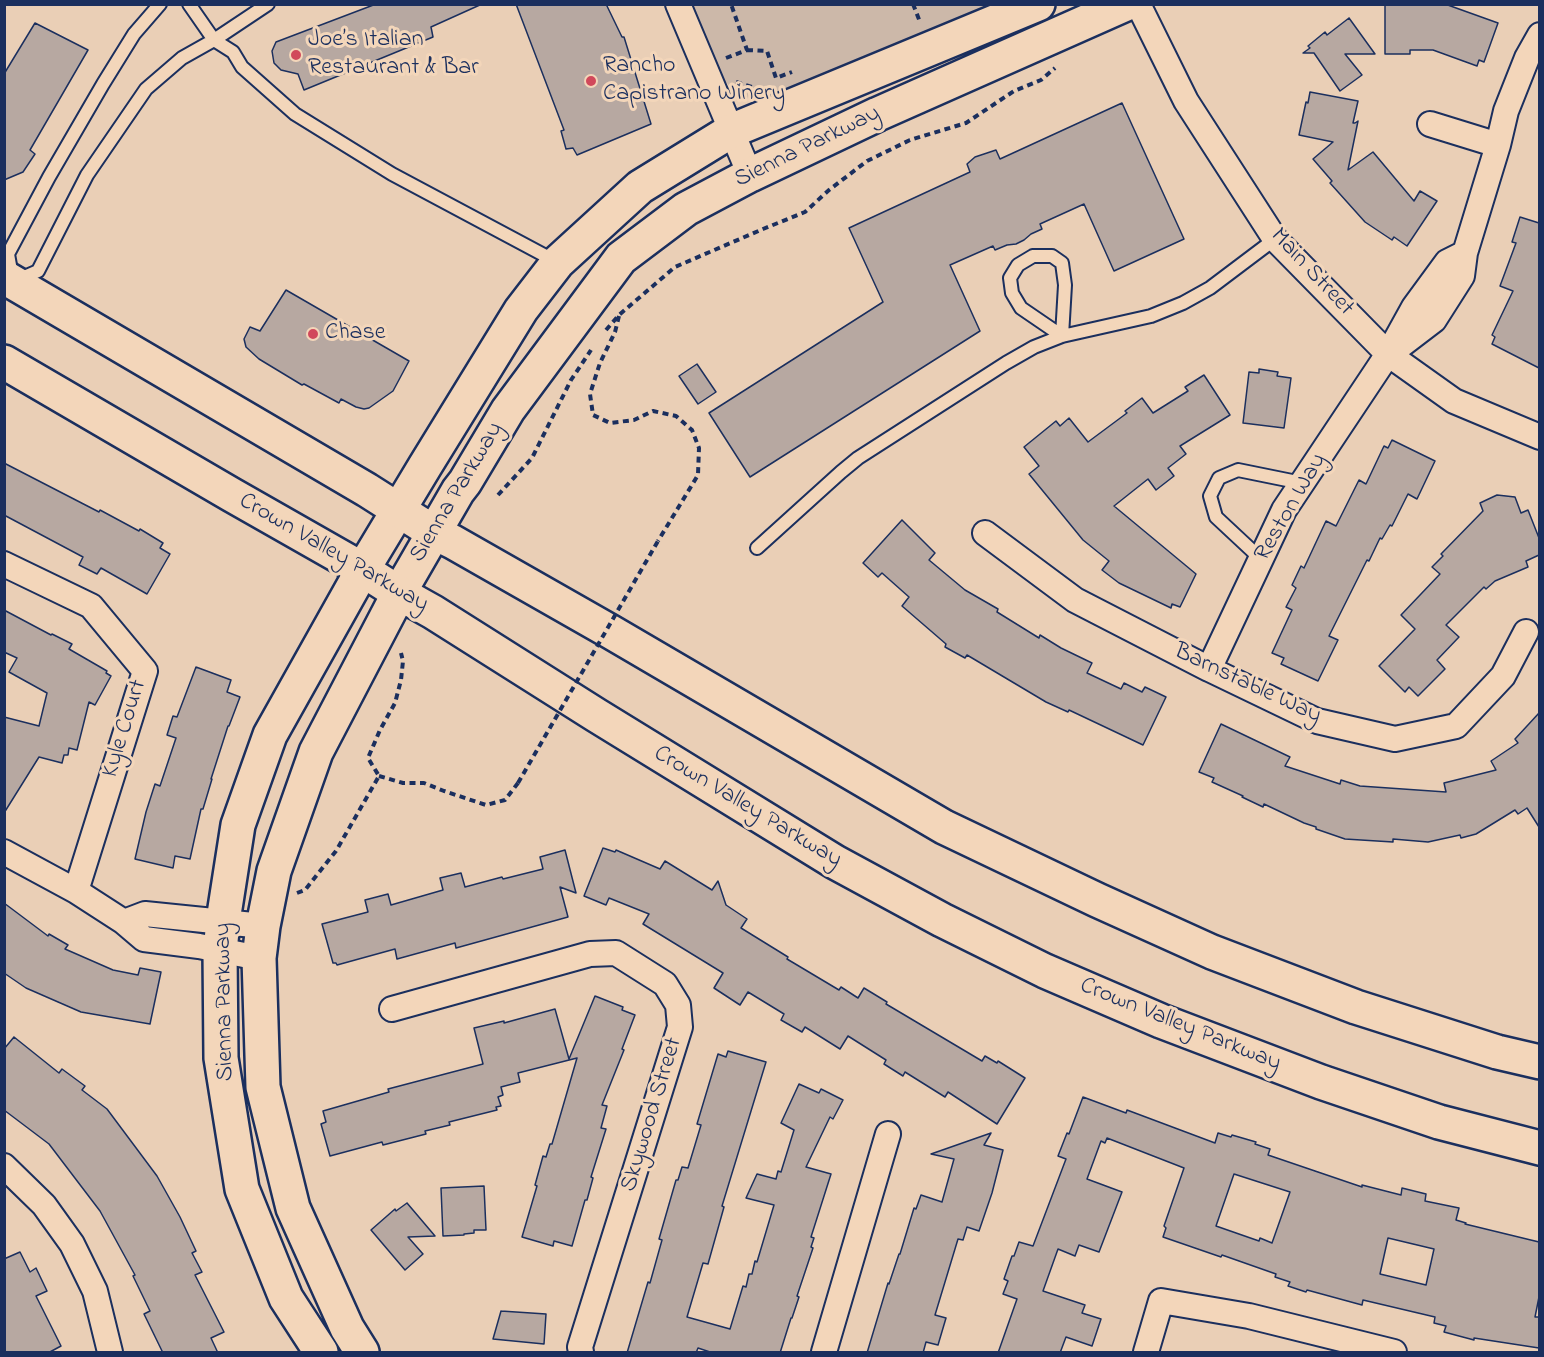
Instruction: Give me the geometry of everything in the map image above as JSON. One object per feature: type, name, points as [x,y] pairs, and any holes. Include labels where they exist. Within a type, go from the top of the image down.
[{"type":"main road","name":"Sienna Parkway","points":[[321,1353],[286,1298],[242,1189],[221,1058],[222,936],[238,825],[270,735],[363,569],[521,310],[558,262],[640,187],[731,131],[1038,4]]},
{"type":"main road","name":"Sienna Parkway","points":[[362,1353],[347,1328],[293,1208],[262,1086],[261,942],[274,871],[316,752],[433,532],[508,410],[621,258],[686,209],[750,176],[878,114],[1126,4]]},
{"type":"main road","points":[[8,280],[357,484],[433,532],[611,632],[955,832],[1212,952],[1356,1007],[1497,1052],[1539,1062]]},
{"type":"main road","name":"Crown Valley Parkway","points":[[4,362],[363,569],[835,862],[942,920],[1035,966],[1161,1022],[1321,1082],[1439,1122],[1539,1148]]},
{"type":"street","points":[[678,4],[750,176]]},
{"type":"street","name":"Main Street","points":[[1138,4],[1186,101],[1275,239],[1388,354],[1454,401],[1539,437]]},
{"type":"street","name":"Reston Way","points":[[1209,669],[1284,510],[1388,354],[1434,320],[1462,276],[1465,253],[1506,111],[1527,58],[1539,35]]},
{"type":"street","points":[[1430,124],[1498,145]]},
{"type":"street","name":"Barnstable Way","points":[[985,532],[1075,600],[1209,669],[1317,721],[1395,739],[1456,726],[1503,676],[1526,632]]},
{"type":"street","name":"Kyle Court","points":[[4,564],[91,606],[145,671],[76,891]]},
{"type":"street","points":[[4,852],[76,891],[124,922],[145,914],[222,936],[261,942]]},
{"type":"street","points":[[222,936],[261,942]]},
{"type":"street","name":"Skywood Street","points":[[392,1009],[590,954],[616,953],[665,984],[678,1005],[680,1027],[580,1353]]},
{"type":"street","points":[[824,1353],[888,1134]]},
{"type":"street","points":[[4,1166],[44,1205],[72,1244],[95,1291],[110,1353]]},
{"type":"street","points":[[1146,1353],[1161,1301],[1249,1316],[1394,1353]]},
{"type":"lane","points":[[160,4],[134,34],[50,177],[8,254],[8,280],[38,270],[87,175],[146,89],[182,58],[268,4]]},
{"type":"lane","points":[[189,4],[214,40],[233,52],[242,67],[295,114],[392,174],[558,262]]},
{"type":"lane","points":[[757,548],[858,459],[1006,363],[1034,347],[1062,336],[1151,316],[1183,303],[1210,288],[1275,239]]},
{"type":"lane","points":[[1033,256],[1052,256],[1062,263],[1065,285],[1062,336],[1021,308],[1012,293],[1010,278],[1018,265],[1033,256]]},
{"type":"lane","points":[[1261,559],[1216,517],[1210,496],[1219,478],[1238,470],[1302,483]]},
{"type":"path","points":[[731,4],[747,50]]},
{"type":"path","points":[[913,4],[920,22],[930,18]]},
{"type":"path","points":[[722,60],[747,50],[767,51],[776,78]]},
{"type":"path","points":[[602,335],[619,315],[675,267],[805,212],[867,161],[910,140],[966,123],[1014,91],[1041,80],[1058,66]]},
{"type":"path","points":[[769,85],[776,78],[798,70]]},
{"type":"path","points":[[733,81],[762,91]]},
{"type":"path","points":[[400,650],[403,661],[395,703],[368,758],[379,776],[403,783],[424,783],[486,805],[505,800],[518,783],[698,475],[699,448],[692,430],[676,416],[653,411],[634,420],[610,423],[594,415],[590,394],[600,363],[615,332],[619,315]]},
{"type":"path","points":[[498,495],[532,458],[571,380],[596,344]]},
{"type":"path","points":[[296,893],[305,890],[336,851],[379,776]]},
{"type":"shaded area","points":[[693,5],[994,5],[818,81],[753,101],[737,94],[724,80],[709,50]]},
{"type":"building","points":[[376,4],[482,4],[431,27],[433,37],[304,90],[298,74],[281,70],[274,63],[272,51],[276,42]]},
{"type":"building","name":"Rancho Capistrano Winery","points":[[516,4],[606,4],[624,37],[651,124],[577,155],[573,148],[566,149],[561,131],[564,130]]},
{"type":"building","points":[[1385,4],[1445,4],[1498,23],[1484,62],[1479,60],[1477,66],[1433,50],[1410,50],[1410,54],[1385,54]]},
{"type":"building","points":[[1349,18],[1375,54],[1345,54],[1362,75],[1340,91],[1314,53],[1303,53],[1325,32],[1327,35]]},
{"type":"building","points":[[35,23],[88,50],[30,150],[35,154],[23,172],[4,180],[4,74]]},
{"type":"building","points":[[1310,92],[1358,101],[1353,123],[1358,121],[1348,170],[1373,152],[1414,201],[1420,191],[1437,201],[1407,246],[1394,237],[1392,240],[1365,222],[1330,183],[1332,181],[1313,159],[1333,142],[1299,135]]},
{"type":"building","points":[[1122,103],[1184,239],[1114,271],[1084,204],[1040,224],[1042,229],[1016,244],[995,250],[993,246],[950,265],[980,331],[750,477],[709,413],[883,302],[849,228],[970,172],[967,164],[975,157],[996,150],[1000,159]]},
{"type":"building","points":[[1520,217],[1539,223],[1539,368],[1492,344],[1495,337],[1492,335],[1513,291],[1500,286],[1516,243],[1512,242]]},
{"type":"building","points":[[286,290],[409,361],[393,391],[369,408],[356,407],[341,399],[339,403],[302,385],[259,359],[246,347],[244,339],[250,327],[260,331]]},
{"type":"building","points":[[697,364],[716,392],[698,404],[679,376]]},
{"type":"building","points":[[1259,369],[1278,372],[1277,376],[1291,378],[1284,428],[1243,423],[1249,372],[1259,373]]},
{"type":"building","points":[[1204,375],[1230,415],[1180,446],[1186,454],[1168,468],[1174,476],[1156,490],[1148,479],[1114,506],[1196,574],[1180,607],[1172,604],[1171,608],[1119,583],[1102,570],[1109,561],[1083,540],[1029,474],[1039,466],[1024,447],[1056,421],[1060,426],[1069,418],[1088,442],[1127,413],[1125,411],[1142,398],[1153,413],[1188,391],[1185,387]]},
{"type":"building","points":[[1392,440],[1435,461],[1417,499],[1408,494],[1392,526],[1390,525],[1382,539],[1380,538],[1369,561],[1367,560],[1329,636],[1338,640],[1318,681],[1281,664],[1284,658],[1272,653],[1292,610],[1286,607],[1296,588],[1292,585],[1301,566],[1304,568],[1326,521],[1336,526],[1359,480],[1366,484],[1384,446],[1388,448]]},
{"type":"building","points":[[4,463],[99,512],[100,510],[139,531],[140,529],[163,543],[160,548],[170,554],[147,594],[101,568],[97,574],[79,565],[83,557],[4,515]]},
{"type":"building","points":[[1497,495],[1515,497],[1521,513],[1528,510],[1539,538],[1539,555],[1526,561],[1528,567],[1495,581],[1486,589],[1484,587],[1446,625],[1459,637],[1437,660],[1445,669],[1418,696],[1409,687],[1405,692],[1379,666],[1415,629],[1401,615],[1440,574],[1432,567],[1443,556],[1441,554],[1483,511],[1480,503]]},
{"type":"building","points":[[902,520],[935,553],[929,560],[965,590],[998,609],[997,612],[1039,638],[1040,635],[1092,663],[1087,673],[1121,689],[1124,683],[1142,692],[1145,687],[1166,697],[1143,745],[1069,710],[1068,712],[1046,702],[967,655],[965,658],[945,647],[946,644],[902,606],[909,597],[882,573],[878,577],[863,563]]},
{"type":"building","points":[[4,610],[72,644],[69,649],[107,671],[106,673],[111,676],[95,705],[89,702],[77,750],[69,748],[68,755],[64,755],[62,763],[39,757],[4,813],[4,717],[39,726],[47,693],[9,672],[17,658],[4,652]]},
{"type":"building","points":[[196,667],[231,680],[227,692],[240,697],[228,726],[203,809],[201,809],[190,859],[175,856],[173,868],[135,859],[155,784],[160,786],[176,738],[167,735],[173,716],[177,717]]},
{"type":"building","points":[[1539,713],[1539,827],[1527,808],[1518,814],[1515,810],[1476,834],[1461,838],[1460,835],[1428,842],[1345,839],[1316,829],[1316,827],[1264,804],[1263,807],[1212,782],[1214,778],[1199,772],[1221,724],[1290,757],[1285,766],[1340,784],[1341,780],[1360,786],[1446,792],[1444,783],[1496,770],[1491,761],[1518,743],[1515,739]]},
{"type":"building","points":[[603,848],[615,852],[616,850],[660,869],[665,861],[712,890],[718,881],[726,905],[747,919],[741,928],[788,957],[787,959],[839,990],[841,987],[858,998],[864,988],[887,1002],[886,1004],[982,1061],[985,1056],[997,1063],[998,1061],[1025,1078],[997,1124],[948,1092],[945,1097],[905,1072],[903,1076],[884,1064],[886,1060],[848,1036],[840,1049],[805,1027],[802,1032],[781,1020],[784,1014],[748,992],[740,1005],[714,988],[723,973],[643,924],[649,914],[609,898],[606,905],[584,896]]},
{"type":"building","points":[[565,850],[576,893],[560,887],[568,917],[456,948],[455,943],[397,959],[395,949],[337,965],[333,963],[322,924],[368,912],[365,900],[388,894],[391,905],[443,890],[440,878],[461,873],[465,887],[543,869],[540,857]]},
{"type":"building","points":[[4,903],[48,936],[49,934],[68,945],[65,949],[113,970],[138,975],[140,968],[161,972],[150,1024],[81,1012],[26,988],[4,973]]},
{"type":"building","points":[[595,996],[623,1007],[622,1010],[635,1015],[602,1105],[607,1106],[601,1128],[606,1129],[572,1246],[554,1241],[553,1246],[522,1237],[543,1156],[546,1157],[550,1144],[552,1144],[577,1058],[518,1073],[520,1082],[501,1087],[503,1095],[498,1097],[501,1106],[496,1107],[497,1110],[449,1122],[450,1125],[425,1131],[426,1134],[383,1145],[382,1142],[330,1156],[321,1124],[326,1122],[323,1111],[389,1092],[388,1089],[483,1064],[474,1028],[504,1021],[504,1023],[555,1009],[569,1059]]},
{"type":"building","points":[[14,1037],[59,1073],[62,1069],[85,1086],[82,1090],[107,1109],[157,1176],[196,1251],[192,1253],[202,1272],[195,1275],[224,1332],[211,1338],[218,1353],[163,1353],[144,1314],[150,1311],[133,1276],[135,1275],[100,1211],[49,1144],[4,1110],[4,1049]]},
{"type":"building","points":[[728,1051],[766,1062],[722,1206],[724,1207],[708,1264],[703,1263],[687,1317],[730,1329],[743,1286],[746,1287],[749,1274],[752,1274],[755,1261],[757,1262],[774,1205],[746,1198],[757,1174],[776,1179],[778,1171],[781,1172],[794,1130],[781,1123],[799,1084],[819,1093],[821,1089],[843,1100],[833,1119],[830,1117],[806,1167],[831,1174],[811,1237],[814,1238],[811,1247],[813,1248],[792,1318],[780,1353],[713,1353],[698,1348],[696,1353],[627,1353],[648,1282],[650,1283],[662,1240],[659,1239],[676,1180],[678,1180],[682,1167],[688,1168],[701,1125],[697,1124],[718,1054],[726,1057]]},
{"type":"building","points":[[1083,1097],[1126,1113],[1127,1110],[1215,1143],[1218,1133],[1256,1142],[1255,1144],[1270,1149],[1268,1155],[1362,1187],[1362,1185],[1401,1195],[1402,1188],[1426,1194],[1425,1201],[1459,1208],[1456,1220],[1465,1224],[1539,1242],[1539,1297],[1535,1317],[1539,1317],[1539,1348],[1474,1338],[1474,1340],[1444,1332],[1446,1326],[1434,1323],[1435,1317],[1363,1300],[1362,1305],[1307,1290],[1306,1292],[1288,1286],[1290,1282],[1275,1277],[1276,1274],[1163,1237],[1166,1228],[1164,1226],[1184,1168],[1107,1138],[1105,1143],[1101,1141],[1087,1179],[1122,1192],[1099,1252],[1079,1245],[1075,1256],[1058,1249],[1043,1291],[1085,1305],[1082,1313],[1101,1319],[1092,1346],[1066,1337],[1060,1353],[998,1353],[1017,1299],[1003,1294],[1008,1281],[1004,1279],[1019,1242],[1033,1246],[1066,1159],[1058,1156],[1067,1133],[1069,1134]],"holes":[[[1234,1174],[1290,1192],[1272,1243],[1260,1238],[1259,1241],[1216,1226]],[[1388,1238],[1434,1249],[1426,1285],[1380,1274]]]},
{"type":"building","points":[[991,1133],[984,1145],[1003,1150],[979,1231],[967,1227],[963,1240],[958,1239],[935,1315],[946,1318],[938,1345],[926,1342],[923,1353],[867,1353],[914,1208],[916,1209],[921,1195],[942,1202],[954,1159],[931,1154]]},
{"type":"building","points":[[484,1186],[486,1230],[474,1230],[474,1233],[464,1235],[443,1236],[441,1188]]},
{"type":"building","points":[[407,1203],[435,1236],[408,1237],[423,1254],[405,1270],[371,1230],[395,1209],[396,1211]]},
{"type":"building","points":[[20,1252],[30,1272],[36,1268],[47,1291],[36,1296],[61,1346],[48,1353],[4,1353],[4,1259]]},
{"type":"building","points":[[501,1311],[546,1314],[544,1344],[493,1339]]},
{"type":"place","name":"Joe’s Italian Restaurant & Bar","points":[[296,55]]},
{"type":"place","name":"Rancho Capistrano Winery","points":[[591,81]]},
{"type":"place","name":"Chase","points":[[313,334]]}]
